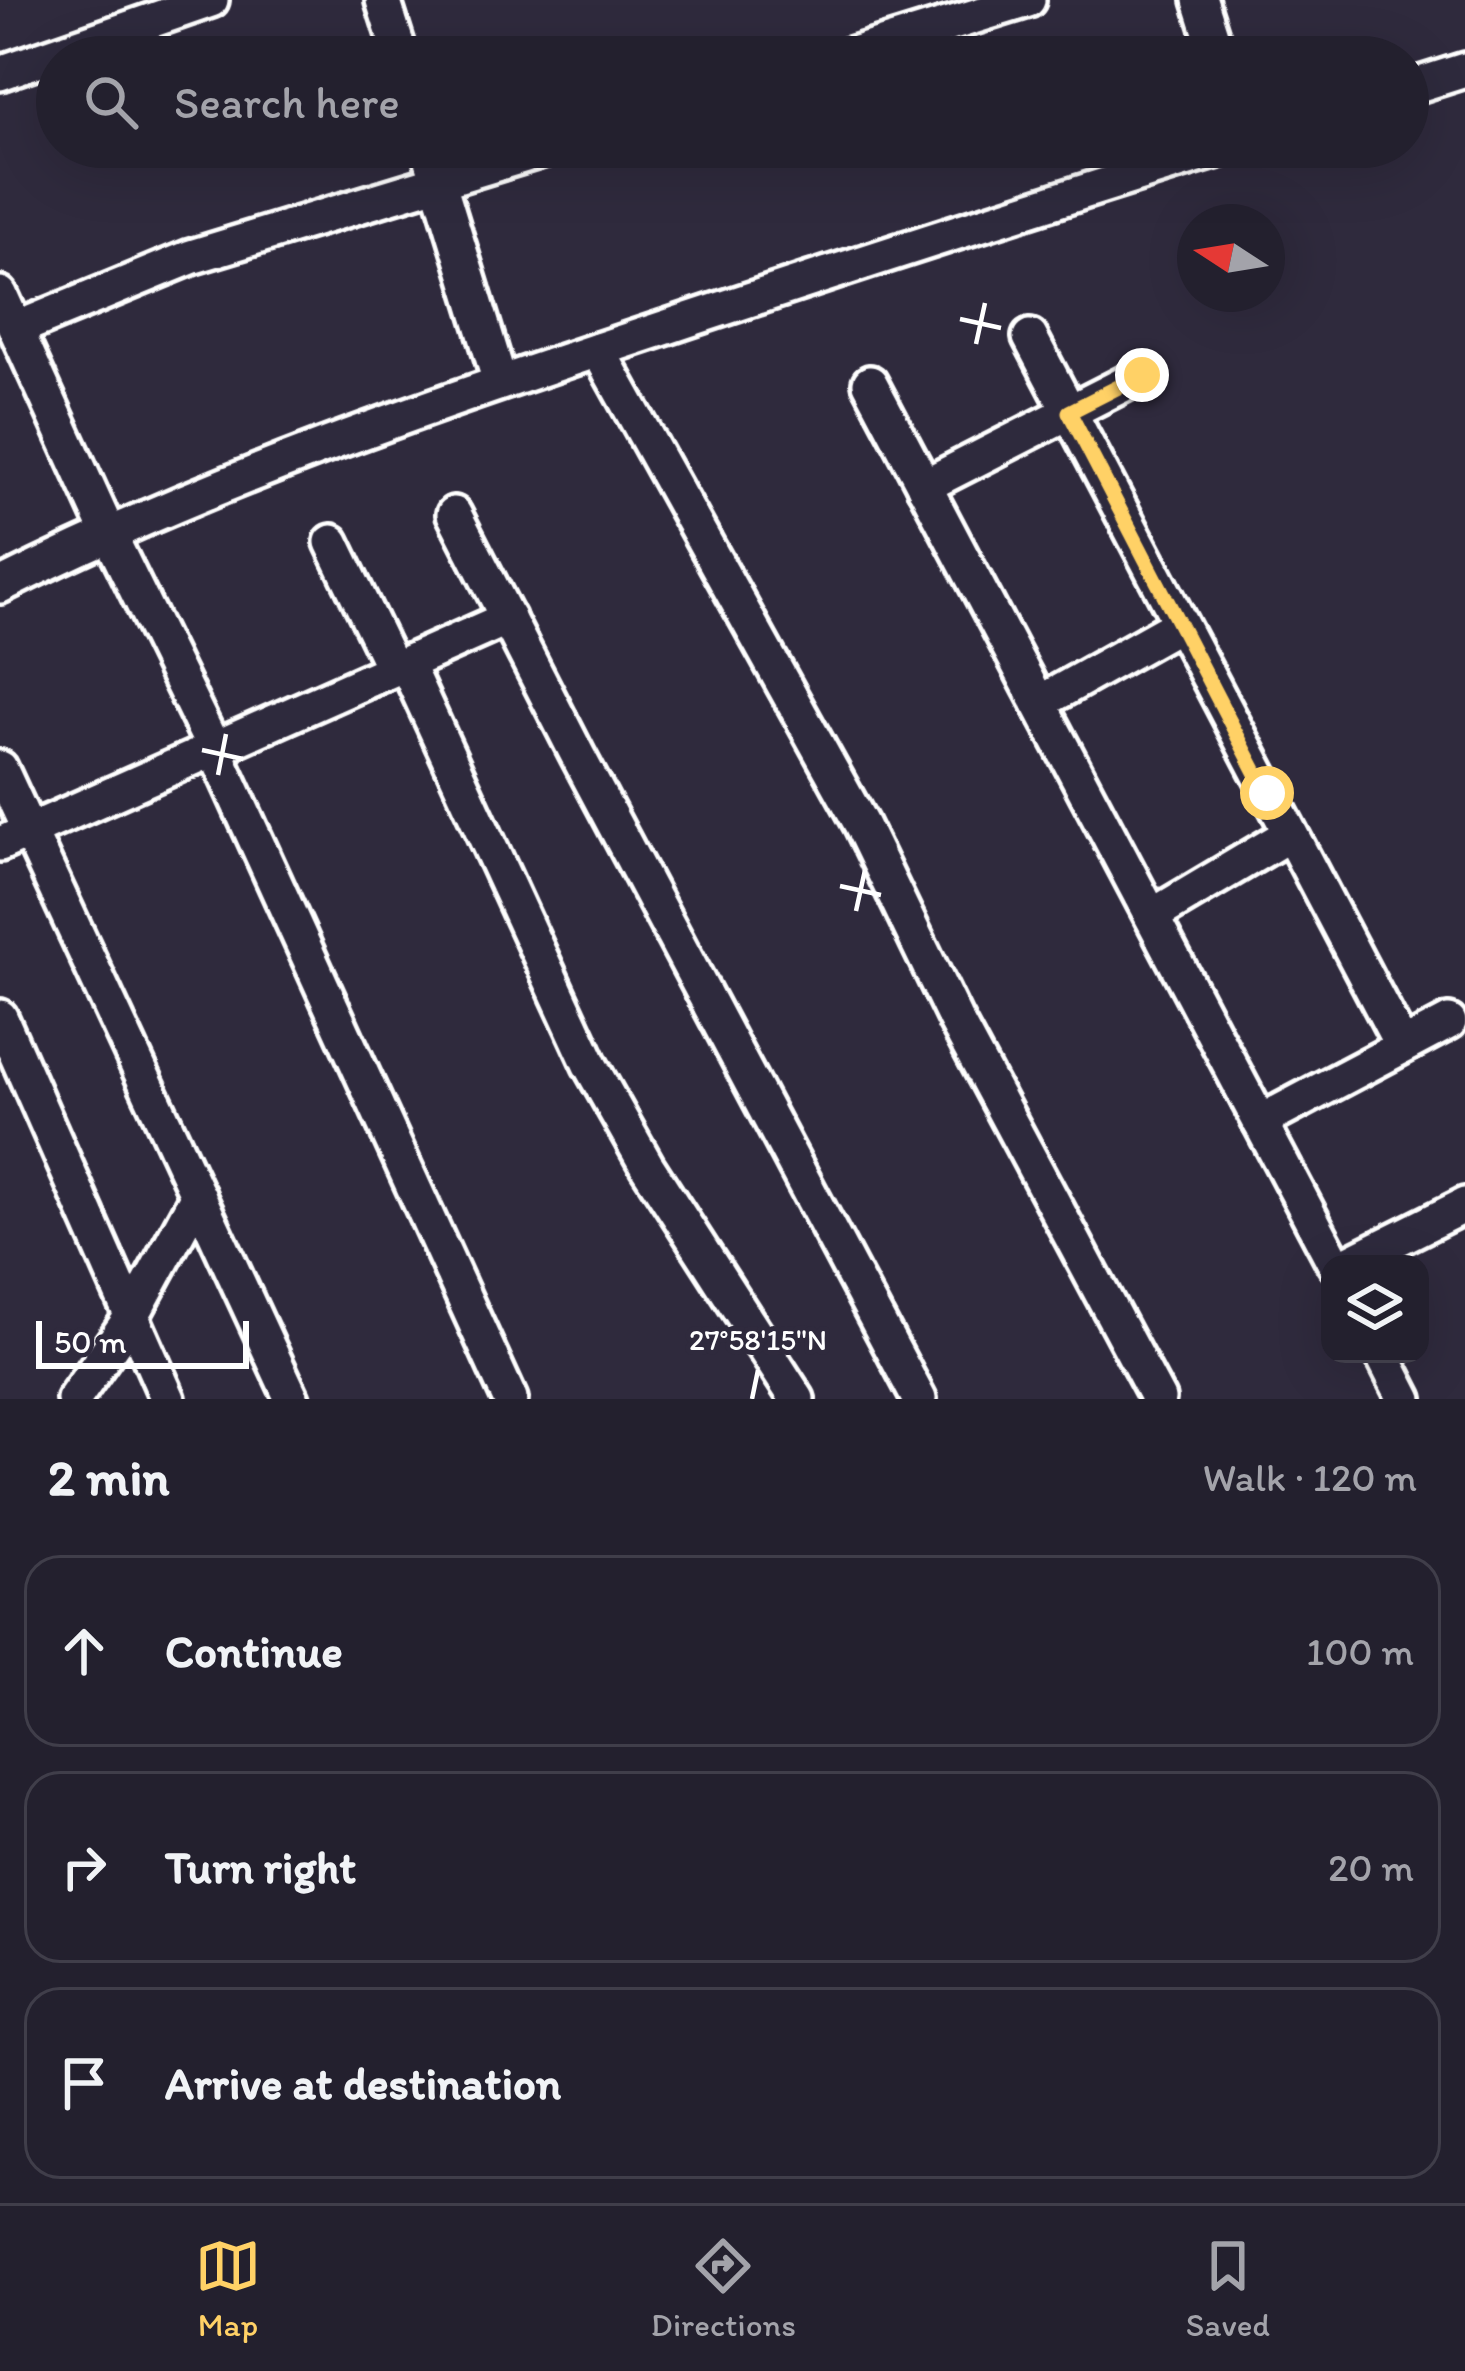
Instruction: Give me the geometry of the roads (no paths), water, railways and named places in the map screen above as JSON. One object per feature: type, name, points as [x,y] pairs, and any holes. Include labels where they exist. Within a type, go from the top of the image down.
[{"type":"street","points":[[107,36],[211,0]]},
{"type":"street","points":[[383,0],[394,36]]},
{"type":"street","points":[[911,36],[1028,0]]},
{"type":"street","points":[[1200,0],[1211,36]]},
{"type":"street","points":[[0,73],[36,61]]},
{"type":"street","points":[[1429,81],[1465,70]]},
{"type":"street","points":[[435,168],[500,382]]},
{"type":"street","points":[[16,329],[191,257],[484,168]]},
{"type":"street","points":[[0,586],[108,532],[284,460],[500,382],[1160,168]]},
{"type":"street","points":[[0,294],[108,532],[214,748],[510,1399]]},
{"type":"street","points":[[1030,337],[1402,1046]]},
{"type":"street","points":[[598,350],[860,824],[956,1019],[1158,1399]]},
{"type":"street","points":[[924,486],[1142,375]]},
{"type":"street","points":[[870,383],[1330,1255]]},
{"type":"street","points":[[454,514],[920,1399]]},
{"type":"street","points":[[332,542],[400,666],[590,1065],[647,1166],[797,1399]]},
{"type":"street","points":[[15,837],[508,618]]},
{"type":"street","points":[[1039,703],[1180,624]]},
{"type":"street","points":[[0,768],[15,837],[198,1196],[292,1399]]},
{"type":"street","points":[[1151,916],[1288,836]]},
{"type":"street","points":[[0,1017],[168,1399]]},
{"type":"street","points":[[1260,1122],[1449,1022]]},
{"type":"street","points":[[74,1399],[132,1316],[198,1196]]},
{"type":"street","points":[[1365,1255],[1465,1205]]},
{"type":"street","points":[[1387,1363],[1405,1399]]}]
